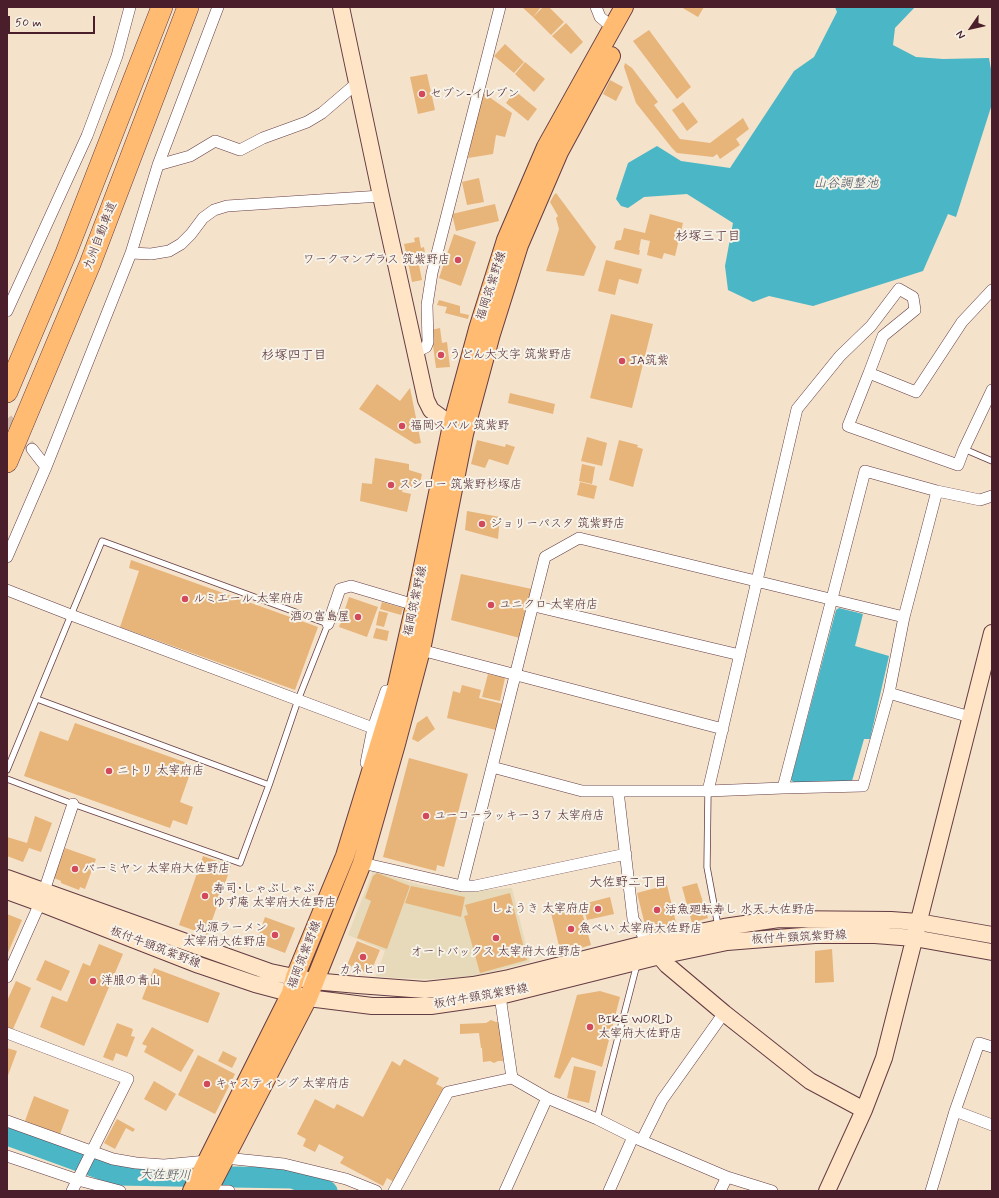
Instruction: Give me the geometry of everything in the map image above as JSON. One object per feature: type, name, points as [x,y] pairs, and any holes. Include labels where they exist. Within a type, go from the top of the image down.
[{"type":"highway","points":[[7,392],[66,253],[162,7]]},
{"type":"highway","name":"九州自動車道","points":[[7,462],[90,264],[188,7]]},
{"type":"main road","points":[[341,7],[428,406],[431,410],[458,429]]},
{"type":"main road","name":"福岡筑紫野線","points":[[200,1191],[207,1161],[298,989],[314,981],[362,863],[421,650],[458,429],[478,329],[506,240],[546,147],[624,7]]},
{"type":"main road","name":"福岡筑紫野線","points":[[200,1191],[224,1158],[298,989],[345,856],[396,690],[458,429],[520,246],[559,152],[638,7]]},
{"type":"main road","points":[[827,1191],[864,1110],[884,1058],[992,633]]},
{"type":"main road","name":"板付牛頸筑紫野線","points":[[7,878],[42,897]]},
{"type":"main road","name":"板付牛頸筑紫野線","points":[[7,891],[42,897],[270,972],[298,989],[372,1006],[431,1006],[500,996],[660,956],[727,942],[815,935],[875,935],[914,938],[992,952]]},
{"type":"main road","name":"板付牛頸筑紫野線","points":[[314,981],[358,986],[425,990],[473,985],[509,978],[648,943],[779,919],[891,920],[918,922],[992,935]]},
{"type":"main road","points":[[648,943],[667,965],[724,1013],[810,1081],[864,1110]]},
{"type":"street","points":[[7,311],[87,136],[117,56],[130,7]]},
{"type":"street","points":[[7,557],[46,467],[131,253],[158,165],[218,7]]},
{"type":"street","points":[[416,352],[426,347],[428,342],[427,305],[432,274],[500,7]]},
{"type":"street","points":[[596,7],[600,17],[613,28]]},
{"type":"street","points":[[158,165],[190,156],[215,141],[240,150],[263,138],[307,122],[322,113],[357,83]]},
{"type":"street","points":[[131,253],[151,254],[168,251],[181,244],[203,218],[214,210],[227,206],[381,196]]},
{"type":"street","points":[[708,791],[797,409],[840,356],[871,326],[899,289],[912,297],[915,310],[883,336],[848,426],[958,465],[992,390]]},
{"type":"street","points":[[869,373],[916,392],[962,322],[992,290]]},
{"type":"street","points":[[32,449],[46,467]]},
{"type":"street","points":[[783,788],[865,471],[937,491],[980,500],[992,496]]},
{"type":"street","points":[[492,767],[582,791],[708,791],[863,786],[889,693],[904,617],[937,491]]},
{"type":"street","points":[[462,886],[534,606],[545,557],[579,538],[904,617]]},
{"type":"street","points":[[328,624],[340,589],[351,586],[415,605]]},
{"type":"street","points":[[7,590],[372,728]]},
{"type":"street","points":[[534,606],[740,656]]},
{"type":"street","points":[[421,650],[723,729]]},
{"type":"street","points":[[368,780],[365,764],[372,728],[386,691],[396,690]]},
{"type":"street","points":[[889,693],[970,717]]},
{"type":"street","points":[[618,791],[633,919],[648,943]]},
{"type":"street","points":[[7,977],[42,897],[73,804]]},
{"type":"street","points":[[362,863],[462,886],[475,886],[626,854]]},
{"type":"street","points":[[500,996],[512,1078]]},
{"type":"street","points":[[609,1191],[637,1139],[662,1100],[724,1013]]},
{"type":"street","points":[[7,1033],[128,1079],[72,1191]]},
{"type":"street","points":[[931,1191],[955,1111],[979,1043],[992,1047]]},
{"type":"street","points":[[394,1191],[448,1092],[512,1078],[548,1098],[597,1119],[637,1139],[727,1177],[772,1191]]},
{"type":"street","points":[[505,1191],[548,1098]]},
{"type":"street","points":[[955,1111],[992,1125]]},
{"type":"street","points":[[7,1121],[90,1154],[136,1164],[164,1165],[207,1161]]},
{"type":"street","points":[[7,1156],[79,1176],[120,1191]]},
{"type":"street","points":[[224,1158],[284,1164],[312,1170],[346,1179],[376,1191]]},
{"type":"street","points":[[720,1191],[727,1177]]},
{"type":"street","points":[[200,1191],[229,1191]]},
{"type":"lane","points":[[964,449],[992,462]]},
{"type":"lane","points":[[7,770],[102,541],[328,624],[298,700],[269,786],[240,863],[73,804],[7,778]]},
{"type":"lane","points":[[37,699],[269,786]]},
{"type":"lane","points":[[708,791],[707,867],[718,929]]},
{"type":"lane","points":[[597,1119],[638,962]]},
{"type":"shaded area","name":"オートバックス 太宰府大佐野店","points":[[373,871],[420,885],[453,890],[475,891],[512,888],[530,962],[475,976],[430,979],[376,976],[385,951],[348,935]]},
{"type":"water","name":"山谷調整池","points":[[835,7],[915,7],[895,28],[893,45],[916,57],[943,59],[989,58],[992,75],[992,104],[956,217],[948,214],[923,271],[813,306],[769,296],[753,302],[728,290],[725,266],[733,223],[687,194],[644,197],[628,208],[621,206],[616,199],[628,163],[657,146],[681,161],[730,168],[794,71],[814,57],[837,12]]},
{"type":"water","points":[[839,608],[863,614],[855,646],[889,656],[870,739],[864,739],[852,781],[796,784],[791,780],[836,610]]},
{"type":"building","points":[[522,7],[541,7],[533,17]]},
{"type":"building","points":[[543,7],[549,7],[564,22],[551,35],[533,17]]},
{"type":"building","points":[[681,7],[704,7],[698,17]]},
{"type":"building","points":[[566,23],[583,42],[571,54],[552,36]]},
{"type":"building","points":[[649,30],[691,87],[677,99],[633,41]]},
{"type":"building","points":[[505,44],[524,62],[514,73],[494,56]]},
{"type":"building","points":[[525,62],[545,79],[534,92],[515,74]]},
{"type":"building","points":[[625,63],[632,68],[658,102],[654,105],[680,139],[710,143],[743,118],[749,129],[736,139],[740,145],[720,159],[717,154],[713,157],[677,153],[636,103],[624,67]]},
{"type":"building","name":"セブン-イレブン","points":[[427,74],[435,110],[418,114],[410,77]]},
{"type":"building","points":[[610,80],[623,87],[616,101],[603,94]]},
{"type":"building","points":[[515,91],[537,109],[528,121],[506,103]]},
{"type":"building","points":[[482,92],[512,113],[505,137],[496,135],[493,154],[468,158]]},
{"type":"building","points":[[683,102],[698,122],[687,131],[672,110]]},
{"type":"building","points":[[479,178],[484,202],[467,205],[462,182]]},
{"type":"building","points":[[556,193],[596,247],[584,276],[546,271],[559,229],[556,218],[558,216],[550,202]]},
{"type":"building","points":[[495,204],[499,221],[456,231],[452,214]]},
{"type":"building","points":[[650,214],[683,223],[675,256],[664,253],[662,259],[647,255],[650,241],[641,239],[639,255],[614,249],[616,241],[621,240],[624,228],[645,233]]},
{"type":"building","name":"ワークマンプラス 筑紫野店","points":[[454,234],[476,242],[461,286],[439,278]]},
{"type":"building","points":[[419,237],[421,248],[424,247],[425,253],[404,257],[404,254],[406,253],[404,244],[415,242],[414,238]]},
{"type":"building","points":[[418,260],[422,280],[412,282],[408,262]]},
{"type":"building","points":[[606,260],[642,269],[638,284],[619,279],[615,295],[598,291]]},
{"type":"building","points":[[439,300],[460,306],[460,313],[469,315],[468,319],[445,313],[447,307],[437,305]]},
{"type":"building","name":"JA筑紫","points":[[611,314],[653,324],[632,408],[590,398]]},
{"type":"building","name":"うどん大文字 筑紫野店","points":[[440,328],[442,343],[447,342],[450,367],[436,368],[431,330]]},
{"type":"building","name":"福岡スバル 筑紫野","points":[[377,384],[400,401],[410,388],[421,443],[415,444],[359,409]]},
{"type":"building","points":[[510,393],[555,404],[553,414],[508,403]]},
{"type":"building","points":[[587,437],[607,443],[602,466],[581,461]]},
{"type":"building","points":[[477,440],[505,447],[506,444],[515,447],[508,465],[489,459],[485,468],[471,464]]},
{"type":"building","points":[[619,440],[638,445],[637,447],[643,449],[633,487],[609,480]]},
{"type":"building","name":"スシロー 筑紫野杉塚店","points":[[375,458],[409,464],[409,470],[422,474],[419,488],[403,486],[402,492],[411,494],[407,512],[360,501],[362,483],[372,484]]},
{"type":"building","points":[[582,464],[595,467],[592,484],[579,481]]},
{"type":"building","points":[[580,482],[597,486],[594,499],[577,495]]},
{"type":"building","name":"ジョリーパスタ 筑紫野店","points":[[467,511],[500,517],[498,539],[465,530]]},
{"type":"building","name":"ルミエール 太宰府店","points":[[131,560],[318,627],[295,690],[120,627],[139,571],[129,568]]},
{"type":"building","name":"ユニクロ 太宰府店","points":[[461,574],[532,589],[520,638],[451,620]]},
{"type":"building","name":"酒の富島屋","points":[[349,597],[378,607],[367,637],[339,627]]},
{"type":"building","points":[[382,602],[403,608],[401,615],[380,609]]},
{"type":"building","points":[[379,611],[388,613],[384,627],[376,625]]},
{"type":"building","points":[[376,628],[389,631],[387,641],[373,638]]},
{"type":"building","points":[[488,674],[505,678],[500,701],[482,697]]},
{"type":"building","points":[[462,685],[481,690],[479,698],[503,704],[496,730],[447,718],[453,691],[460,693]]},
{"type":"building","points":[[427,716],[435,729],[418,742],[412,739],[417,723]]},
{"type":"building","name":"ニトリ 太宰府店","points":[[75,723],[193,765],[180,802],[193,807],[187,825],[173,820],[170,828],[24,776],[40,731],[68,741]]},
{"type":"building","name":"ユーコーラッキー３７ 太宰府店","points":[[409,758],[468,774],[444,867],[437,865],[436,871],[383,857]]},
{"type":"building","points":[[35,816],[52,823],[41,852],[29,848],[23,862],[7,856],[7,837],[27,843]]},
{"type":"building","name":"バーミヤン 太宰府大佐野店","points":[[65,848],[96,859],[85,889],[80,887],[79,890],[61,883],[61,881],[54,878]]},
{"type":"building","name":"寿司･しゃぶしゃぶ ゆず庵 太宰府大佐野店","points":[[203,856],[231,866],[207,935],[179,925]]},
{"type":"building","points":[[377,873],[410,886],[387,949],[357,938],[371,901],[365,898],[373,876]]},
{"type":"building","points":[[697,883],[708,918],[692,923],[682,887]]},
{"type":"building","name":"活魚廻転寿し 水天 大佐野店","points":[[667,885],[677,927],[647,933],[637,893]]},
{"type":"building","points":[[411,886],[465,897],[461,917],[405,903]]},
{"type":"building","name":"オートバックス 太宰府大佐野店","points":[[510,893],[527,960],[480,973],[464,916],[468,915],[465,905]]},
{"type":"building","name":"しょうき 太宰府店","points":[[610,897],[614,914],[587,920],[583,904]]},
{"type":"building","name":"魚べい 太宰府大佐野店","points":[[580,905],[591,945],[561,954],[551,913]]},
{"type":"building","points":[[7,914],[22,920],[7,955]]},
{"type":"building","name":"丸源ラーメン 太宰府大佐野店","points":[[265,917],[295,928],[285,953],[256,942]]},
{"type":"building","name":"カネヒロ","points":[[357,941],[380,950],[370,974],[347,965]]},
{"type":"building","name":"洋服の青山","points":[[99,944],[123,954],[84,1046],[40,1027],[52,996],[67,1002],[83,963],[90,966]]},
{"type":"building","points":[[832,949],[834,982],[815,983],[815,951]]},
{"type":"building","points":[[45,960],[70,971],[61,991],[36,980]]},
{"type":"building","points":[[154,968],[220,993],[208,1023],[142,999]]},
{"type":"building","points":[[16,981],[31,988],[13,1029],[7,1027],[7,1001]]},
{"type":"building","name":"BIKE WORLD 太宰府大佐野店","points":[[600,991],[620,997],[602,1067],[572,1057],[560,1079],[554,1077],[577,995]]},
{"type":"building","points":[[491,1020],[501,1022],[503,1061],[494,1063],[490,1061],[483,1062],[479,1033],[460,1034],[460,1024],[486,1023]]},
{"type":"building","points":[[117,1023],[133,1029],[131,1036],[135,1037],[127,1057],[116,1053],[113,1061],[103,1057]]},
{"type":"building","points":[[152,1027],[194,1050],[181,1072],[144,1052],[147,1046],[142,1044]]},
{"type":"building","points":[[7,1048],[17,1051],[7,1078]]},
{"type":"building","points":[[223,1051],[237,1058],[232,1068],[218,1061]]},
{"type":"building","name":"キャスティング 太宰府店","points":[[198,1055],[235,1074],[215,1114],[178,1095]]},
{"type":"building","points":[[404,1059],[439,1078],[436,1084],[444,1088],[394,1182],[387,1178],[383,1186],[340,1163],[344,1157],[319,1144],[315,1152],[303,1146],[306,1139],[297,1134],[315,1099],[334,1109],[337,1104],[363,1117],[392,1061],[400,1066]]},
{"type":"building","points":[[574,1066],[596,1071],[589,1103],[567,1098]]},
{"type":"building","points":[[154,1081],[176,1094],[166,1111],[144,1099]]},
{"type":"building","points":[[34,1096],[69,1110],[60,1134],[25,1121]]},
{"type":"building","points":[[117,1119],[135,1129],[133,1132],[126,1128],[115,1149],[104,1143]]},
{"type":"waterway","name":"大佐野川","points":[[7,1135],[117,1175],[292,1178],[327,1191]]},
{"type":"tunnel","points":[[7,419],[32,449]]},
{"type":"place","name":"セブン-イレブン","points":[[422,94]]},
{"type":"place","name":"ワークマンプラス 筑紫野店","points":[[458,260]]},
{"type":"place","name":"うどん大文字 筑紫野店","points":[[441,355]]},
{"type":"place","name":"JA筑紫","points":[[622,361]]},
{"type":"place","name":"福岡スバル 筑紫野","points":[[402,426]]},
{"type":"place","name":"スシロー 筑紫野杉塚店","points":[[391,485]]},
{"type":"place","name":"ジョリーパスタ 筑紫野店","points":[[482,524]]},
{"type":"place","name":"ルミエール 太宰府店","points":[[185,599]]},
{"type":"place","name":"ユニクロ 太宰府店","points":[[491,605]]},
{"type":"place","name":"酒の富島屋","points":[[358,617]]},
{"type":"place","name":"ニトリ 太宰府店","points":[[109,771]]},
{"type":"place","name":"ユーコーラッキー３７ 太宰府店","points":[[426,816]]},
{"type":"place","name":"バーミヤン 太宰府大佐野店","points":[[75,869]]},
{"type":"place","name":"寿司･しゃぶしゃぶ ゆず庵 太宰府大佐野店","points":[[205,896]]},
{"type":"place","name":"しょうき 太宰府店","points":[[598,909]]},
{"type":"place","name":"活魚廻転寿し 水天 大佐野店","points":[[657,910]]},
{"type":"place","name":"魚べい 太宰府大佐野店","points":[[571,929]]},
{"type":"place","name":"丸源ラーメン 太宰府大佐野店","points":[[275,935]]},
{"type":"place","name":"オートバックス 太宰府大佐野店","points":[[496,938]]},
{"type":"place","name":"カネヒロ","points":[[363,957]]},
{"type":"place","name":"洋服の青山","points":[[93,981]]},
{"type":"place","name":"BIKE WORLD 太宰府大佐野店","points":[[590,1027]]},
{"type":"place","name":"キャスティング 太宰府店","points":[[207,1084]]},
{"type":"district","name":"杉塚三丁目","points":[[708,237]]},
{"type":"district","name":"杉塚四丁目","points":[[294,356]]},
{"type":"district","name":"大佐野二丁目","points":[[628,883]]}]
